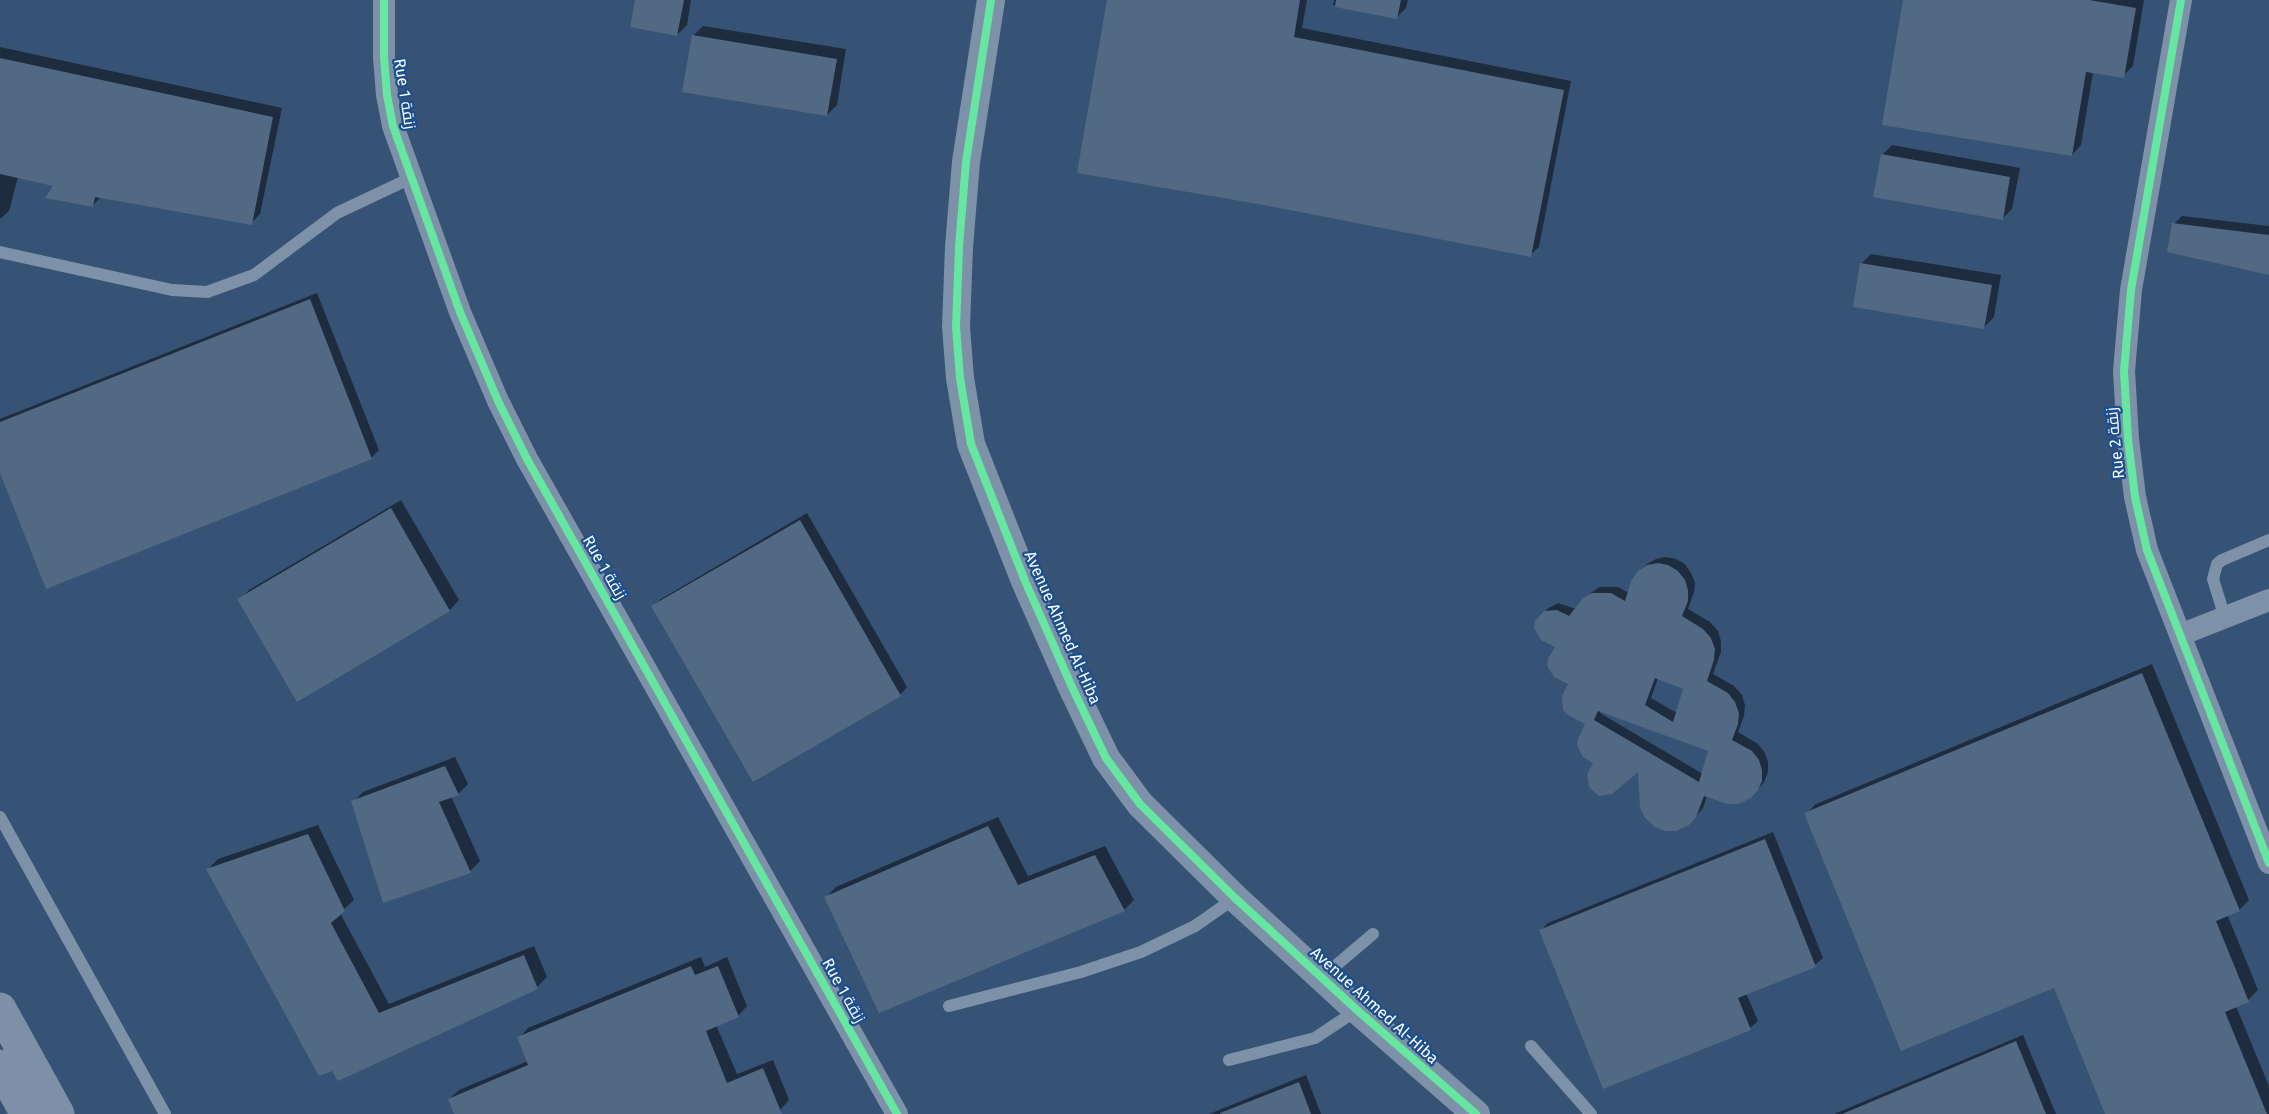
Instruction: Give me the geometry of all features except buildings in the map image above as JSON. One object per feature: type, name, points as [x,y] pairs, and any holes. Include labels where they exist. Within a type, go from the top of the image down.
[{"type":"highway","points":[[0,1009],[58,1114]]},
{"type":"highway","points":[[0,1066],[27,1114]]},
{"type":"street","name":"Rue 1 زنقة","points":[[384,0],[384,57],[387,94],[393,126],[478,357],[526,459],[897,1114]]},
{"type":"street","name":"Avenue Ahmed Al-Hiba","points":[[990,0],[966,162],[959,247],[956,327],[960,378],[971,444],[1025,580],[1106,759],[1140,804],[1235,898],[1357,1010],[1476,1114]]},
{"type":"street","name":"Rue 2 زنقة","points":[[2181,0],[2132,279],[2124,371],[2127,429],[2135,497],[2147,550],[2269,862]]},
{"type":"street","points":[[2180,635],[2269,600]]},
{"type":"lane","points":[[0,252],[172,290],[207,292],[254,275],[337,213],[411,178]]},
{"type":"lane","points":[[2225,618],[2213,579],[2217,564],[2269,540]]},
{"type":"lane","points":[[0,817],[165,1114]]},
{"type":"lane","points":[[949,1006],[1081,972],[1141,952],[1195,926],[1235,898]]},
{"type":"lane","points":[[1322,978],[1373,934]]},
{"type":"lane","points":[[1228,1060],[1315,1038],[1357,1010]]},
{"type":"lane","points":[[1531,1046],[1591,1114]]},
{"type":"cycle path","points":[[384,0],[384,57],[387,95],[393,126],[460,312],[498,401],[527,459],[897,1114]]},
{"type":"cycle path","points":[[991,0],[966,162],[959,247],[956,327],[960,378],[971,444],[1025,581],[1106,758],[1140,804],[1235,898],[1357,1010],[1476,1114]]},
{"type":"cycle path","points":[[2181,0],[2131,290],[2124,371],[2128,439],[2135,497],[2147,550],[2269,863]]}]
